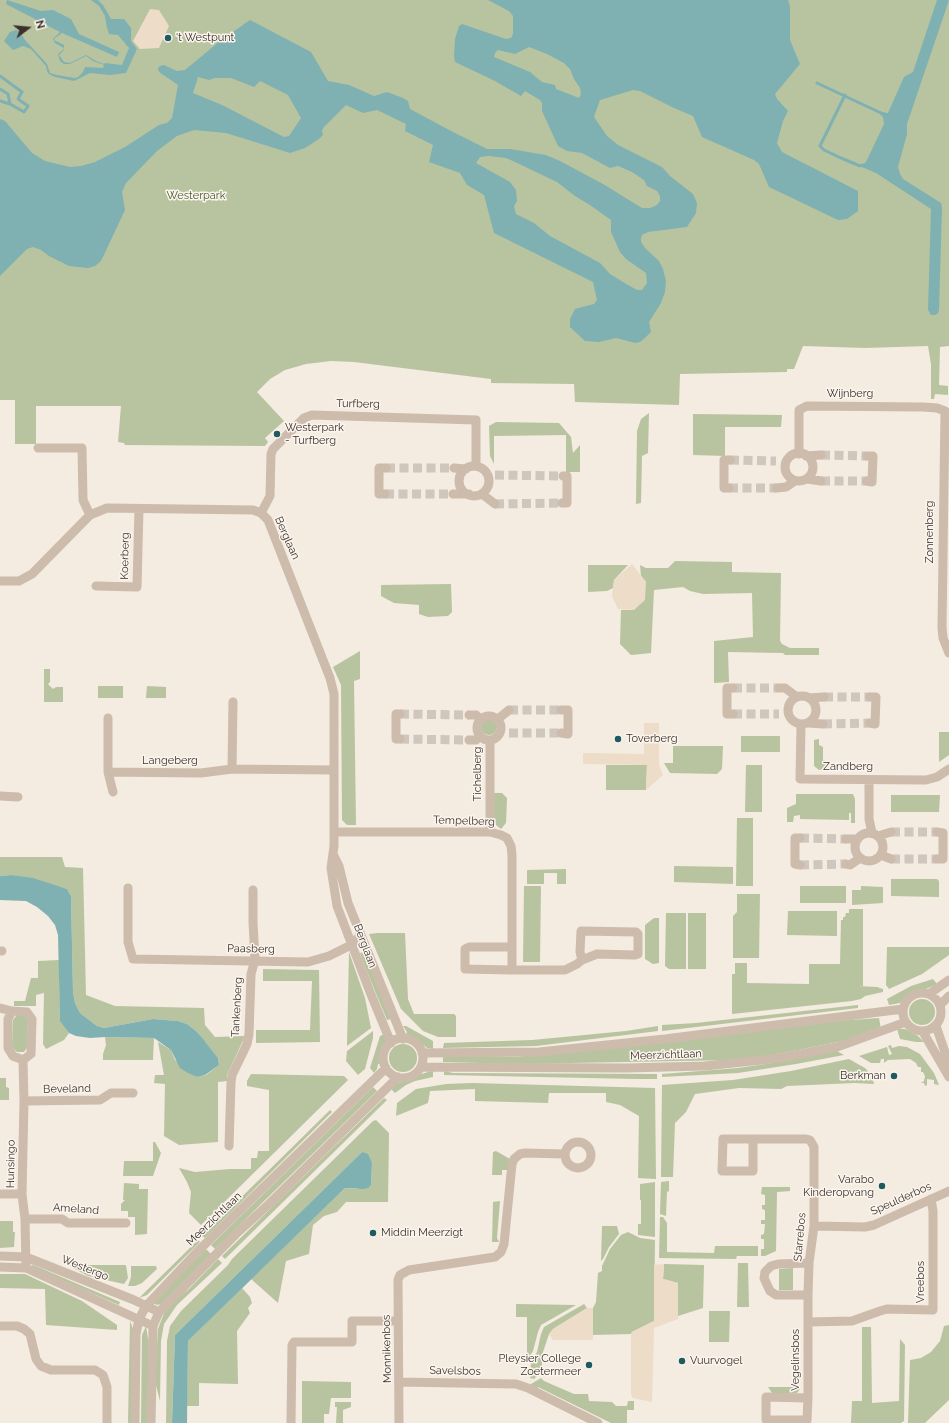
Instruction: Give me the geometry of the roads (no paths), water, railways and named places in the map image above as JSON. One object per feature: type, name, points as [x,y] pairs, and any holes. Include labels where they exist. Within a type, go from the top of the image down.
[{"type":"street","name":"Wijnberg","points":[[806,478],[810,475],[812,467],[809,459],[803,455],[799,410],[807,406],[947,408]]},
{"type":"street","name":"Zonnenberg","points":[[947,408],[942,627],[943,638],[949,653]]},
{"type":"street","name":"Turfberg","points":[[261,514],[270,496],[270,454],[273,449],[304,418],[312,415],[476,420],[476,466]]},
{"type":"street","points":[[38,448],[82,448],[83,500],[90,515]]},
{"type":"street","points":[[776,461],[787,459],[795,454],[821,455]]},
{"type":"street","points":[[867,456],[873,456],[872,482],[867,481]]},
{"type":"street","points":[[787,459],[785,468],[786,472],[788,476],[795,481]]},
{"type":"street","points":[[729,488],[724,488],[724,460],[730,460]]},
{"type":"street","points":[[454,468],[466,469],[476,466],[483,468],[491,475],[488,488],[482,494],[473,496],[465,492],[460,485],[461,476],[466,469]]},
{"type":"street","points":[[386,468],[379,468],[379,494],[386,494]]},
{"type":"street","points":[[562,503],[567,503],[567,476],[563,476]]},
{"type":"street","points":[[776,488],[786,487],[795,481],[806,478],[821,481]]},
{"type":"street","points":[[453,494],[469,494]]},
{"type":"street","points":[[482,494],[495,504]]},
{"type":"street","name":"Berglaan","points":[[0,581],[19,581],[32,574],[90,515],[106,508],[254,510],[268,520],[330,678],[334,694],[334,832],[331,868],[337,906],[391,1043]]},
{"type":"street","name":"Koerberg","points":[[96,586],[137,587],[139,509]]},
{"type":"street","points":[[733,688],[726,688],[727,714],[733,714]]},
{"type":"street","points":[[779,688],[785,688],[797,697]]},
{"type":"street","points":[[823,724],[793,722],[783,714],[787,710],[790,702],[797,697],[824,697]]},
{"type":"street","points":[[870,697],[876,697],[875,724],[870,723]]},
{"type":"street","name":"Zandberg","points":[[808,698],[812,701],[816,710],[813,719],[805,724],[800,780],[926,780],[937,777],[949,770]]},
{"type":"street","points":[[232,769],[233,702]]},
{"type":"street","points":[[498,719],[509,710]]},
{"type":"street","points":[[561,710],[568,710],[568,734],[561,733]]},
{"type":"street","points":[[400,714],[396,714],[396,738],[400,739]]},
{"type":"street","points":[[469,715],[476,715],[480,719]]},
{"type":"street","points":[[491,715],[498,719],[505,733],[490,740],[486,740],[480,736],[477,726],[483,716],[491,715]]},
{"type":"street","points":[[108,718],[108,772],[113,792]]},
{"type":"street","name":"Tichelberg","points":[[469,740],[476,740],[480,736]]},
{"type":"street","name":"Tichelberg","points":[[490,740],[490,832]]},
{"type":"street","name":"Langeberg","points":[[108,772],[201,773],[232,769],[334,770]]},
{"type":"street","points":[[869,780],[870,819],[875,835],[883,843],[882,852],[881,856],[877,859],[868,862],[857,855],[855,847],[858,839],[864,834],[875,835],[891,832]]},
{"type":"street","points":[[0,796],[18,796]]},
{"type":"street","name":"Tempelberg","points":[[334,832],[490,832],[501,834],[507,838],[511,846],[512,855],[512,970]]},
{"type":"street","points":[[937,832],[943,833],[943,859],[937,859]]},
{"type":"street","points":[[800,838],[795,838],[795,864],[800,865]]},
{"type":"street","points":[[846,838],[858,839]]},
{"type":"street","name":"Berglaan","points":[[333,854],[339,866],[348,903],[403,1039]]},
{"type":"street","points":[[881,856],[891,859]]},
{"type":"street","points":[[846,864],[850,865],[860,858]]},
{"type":"street","name":"Paasberg","points":[[128,888],[128,942],[133,959],[308,962],[329,956],[351,944],[361,935]]},
{"type":"street","name":"Tankenberg","points":[[230,1146],[230,1083],[232,1075],[247,1044],[249,1034],[250,974],[255,960],[253,890]]},
{"type":"street","points":[[512,947],[470,947],[465,949],[465,969],[565,970],[582,960],[597,954],[638,954],[638,934],[636,932],[581,931],[580,952],[582,960]]},
{"type":"street","points":[[929,994],[940,1005],[941,1017],[936,1026],[930,1030],[923,1032],[912,1029],[903,1018],[903,1009],[906,1002],[911,997],[918,994],[929,994],[949,980]]},
{"type":"street","points":[[940,1005],[949,996]]},
{"type":"street","points":[[0,1008],[12,1011],[8,1019],[8,1048],[13,1056],[23,1060]]},
{"type":"street","name":"Meerzichtlaan","points":[[422,1053],[539,1052],[660,1039],[903,1009]]},
{"type":"street","name":"Hunsingo","points":[[12,1011],[27,1012],[32,1019],[31,1054],[23,1060],[24,1101],[22,1194],[26,1219],[26,1268]]},
{"type":"street","name":"Meerzichtlaan","points":[[421,1066],[626,1068],[705,1066],[780,1058],[837,1047],[906,1022]]},
{"type":"street","points":[[936,1026],[949,1064]]},
{"type":"street","points":[[923,1032],[949,1077]]},
{"type":"street","points":[[403,1039],[415,1042],[422,1053],[423,1060],[421,1066],[413,1075],[406,1078],[398,1077],[389,1072],[384,1064],[384,1054],[388,1046],[397,1040],[403,1039]]},
{"type":"street","name":"Meerzichtlaan","points":[[135,1423],[136,1334],[139,1319],[146,1306],[197,1252],[386,1068]]},
{"type":"street","points":[[151,1423],[153,1326],[159,1312],[236,1234],[269,1204],[398,1077]]},
{"type":"street","name":"Beveland","points":[[24,1101],[100,1100],[112,1093],[133,1093]]},
{"type":"street","name":"Starrebos","points":[[753,1139],[753,1171],[722,1171],[723,1139],[806,1138],[814,1147],[814,1226],[809,1263],[808,1322]]},
{"type":"street","name":"Monnikenbos","points":[[399,1423],[398,1280],[400,1274],[409,1270],[495,1257],[501,1252],[504,1244],[512,1164],[514,1159],[520,1154],[525,1153],[565,1154]]},
{"type":"street","name":"Speulderbos","points":[[814,1226],[865,1227],[874,1225],[949,1191]]},
{"type":"street","points":[[0,1194],[22,1194]]},
{"type":"street","name":"Vreebos","points":[[808,1322],[852,1322],[880,1310],[888,1309],[933,1310],[933,1211],[931,1199]]},
{"type":"street","name":"Ameland","points":[[26,1219],[62,1219],[68,1223],[126,1223]]},
{"type":"street","name":"Westergo","points":[[0,1256],[26,1258],[159,1312]]},
{"type":"street","points":[[808,1295],[776,1295],[770,1291],[764,1278],[766,1272],[771,1266],[778,1264],[809,1263]]},
{"type":"street","name":"Westergo","points":[[0,1267],[26,1268],[153,1326]]},
{"type":"street","points":[[291,1423],[292,1345],[294,1342],[352,1342],[352,1321],[398,1321]]},
{"type":"street","name":"Vegelinsbos","points":[[808,1322],[808,1398],[807,1420],[766,1420],[766,1397],[808,1398]]},
{"type":"street","points":[[0,1326],[17,1326],[30,1334],[36,1359],[41,1366],[50,1370],[95,1370],[103,1375],[107,1387],[107,1423]]},
{"type":"street","name":"Savelsbos","points":[[399,1382],[516,1384],[528,1388],[598,1423]]},
{"type":"water","points":[[7,0],[41,11],[53,10],[71,19],[79,34],[119,52],[117,57],[62,33],[54,40],[64,45],[64,48],[55,43],[53,39],[60,32],[6,4]]},
{"type":"water","points":[[91,0],[98,0],[103,5],[111,19],[124,19],[131,28],[131,41],[137,49],[126,73],[110,75],[90,73],[74,81],[55,77],[49,74],[46,66],[31,49],[23,46],[13,50],[4,41],[10,32],[16,30],[20,32],[25,40],[47,64],[50,73],[57,75],[75,78],[83,72],[85,67],[103,68],[104,65],[93,61],[86,56],[70,64],[64,64],[60,61],[58,54],[64,48],[59,55],[64,62],[70,63],[86,55],[104,64],[122,65],[129,48],[118,35],[109,34],[105,16],[99,6]]},
{"type":"water","points":[[488,0],[788,0],[790,6],[790,40],[800,64],[775,94],[777,99],[788,111],[783,121],[777,143],[782,152],[858,191],[858,211],[847,219],[838,220],[769,187],[759,164],[754,160],[702,137],[693,116],[640,91],[633,90],[600,100],[594,117],[607,136],[618,145],[662,167],[670,176],[693,194],[697,203],[696,213],[687,227],[648,232],[642,235],[641,242],[645,248],[659,261],[666,281],[665,292],[661,303],[649,322],[651,332],[640,342],[635,343],[616,338],[599,342],[585,341],[570,327],[570,319],[575,309],[594,304],[597,300],[593,282],[494,233],[484,195],[467,185],[460,173],[429,162],[433,145],[405,131],[406,124],[377,110],[363,113],[346,105],[324,127],[322,130],[323,135],[319,139],[305,148],[290,153],[226,133],[194,130],[177,136],[157,151],[126,183],[122,192],[125,210],[101,261],[95,266],[88,268],[69,266],[33,247],[27,249],[0,276],[0,119],[5,121],[32,153],[45,161],[70,167],[95,162],[125,147],[159,125],[167,123],[172,118],[178,85],[159,72],[158,68],[160,66],[164,65],[177,71],[185,70],[220,41],[250,20],[311,52],[328,81],[349,85],[374,96],[387,92],[403,98],[408,101],[410,109],[487,149],[510,149],[546,155],[603,184],[642,208],[650,208],[657,205],[660,201],[660,196],[657,191],[647,186],[644,180],[632,172],[618,166],[610,168],[582,153],[567,151],[558,146],[542,111],[542,103],[540,100],[525,91],[521,96],[495,81],[455,62],[455,39],[459,26],[462,24],[506,39],[511,38],[513,34],[513,16],[509,11]],"holes":[[[529,47],[564,63],[570,69],[580,88],[581,94],[579,98],[556,89],[555,85],[542,82],[530,72],[494,57],[498,50],[515,54]],[[198,77],[209,80],[215,78],[231,78],[254,87],[260,81],[288,95],[301,118],[289,136],[284,137],[222,105],[193,93]],[[489,156],[506,158],[557,182],[611,220],[611,232],[620,252],[626,259],[646,273],[647,283],[642,290],[637,290],[623,282],[610,274],[600,263],[550,236],[534,223],[516,214],[514,206],[517,201],[516,190],[510,182],[476,163],[480,157]]]},
{"type":"water","points":[[937,0],[949,0],[907,124],[907,134],[898,167],[903,179],[941,203],[939,310],[935,315],[931,315],[928,310],[931,209],[876,173],[857,165],[865,163],[867,160],[884,124],[883,117],[877,111],[888,113],[904,77],[913,72]]},
{"type":"water","points":[[11,875],[33,878],[67,889],[71,896],[73,992],[75,1003],[80,1013],[97,1026],[104,1028],[153,1019],[178,1021],[187,1024],[196,1031],[218,1058],[219,1065],[205,1075],[198,1077],[180,1068],[171,1050],[154,1038],[90,1038],[76,1036],[69,1033],[60,1021],[58,935],[55,925],[48,916],[37,907],[26,901],[0,900],[0,876]]},
{"type":"water","points":[[362,1152],[368,1154],[372,1163],[371,1185],[368,1188],[363,1189],[345,1188],[188,1341],[187,1423],[172,1423],[175,1335]]},
{"type":"waterway","points":[[0,76],[22,92],[18,99],[28,106],[24,112],[10,104],[0,101]]},
{"type":"waterway","points":[[817,83],[881,113]]},
{"type":"waterway","points":[[0,89],[8,94],[10,104]]},
{"type":"waterway","points":[[845,95],[820,146],[824,150],[860,166]]},
{"type":"tunnel","points":[[821,455],[867,456]]},
{"type":"tunnel","points":[[730,460],[776,461]]},
{"type":"tunnel","points":[[386,468],[454,468]]},
{"type":"tunnel","points":[[495,475],[563,476]]},
{"type":"tunnel","points":[[821,481],[867,481]]},
{"type":"tunnel","points":[[729,488],[776,488]]},
{"type":"tunnel","points":[[385,494],[453,494]]},
{"type":"tunnel","points":[[495,504],[562,503]]},
{"type":"tunnel","points":[[733,688],[779,688]]},
{"type":"tunnel","points":[[824,697],[870,697]]},
{"type":"tunnel","points":[[509,710],[561,710]]},
{"type":"tunnel","points":[[400,714],[469,715]]},
{"type":"tunnel","points":[[733,714],[779,714]]},
{"type":"tunnel","points":[[823,724],[870,723]]},
{"type":"tunnel","points":[[509,733],[561,733]]},
{"type":"tunnel","points":[[400,739],[469,740]]},
{"type":"tunnel","points":[[891,832],[937,832]]},
{"type":"tunnel","points":[[800,838],[846,839]]},
{"type":"tunnel","points":[[891,859],[937,859]]},
{"type":"tunnel","points":[[800,865],[846,864]]},
{"type":"place","name":"'t Westpunt","points":[[168,38]]},
{"type":"place","name":"Westerpark - Turfberg","points":[[277,434]]},
{"type":"place","name":"Toverberg","points":[[618,739]]},
{"type":"place","name":"Berkman","points":[[894,1076]]},
{"type":"place","name":"Varabo Kinderopvang","points":[[882,1186]]},
{"type":"place","name":"Middin Meerzigt","points":[[373,1233]]},
{"type":"place","name":"Vuurvogel","points":[[682,1361]]},
{"type":"place","name":"Pleysier College Zoetermeer","points":[[589,1365]]},
{"type":"park label","name":"Westerpark","points":[[196,196]]}]
